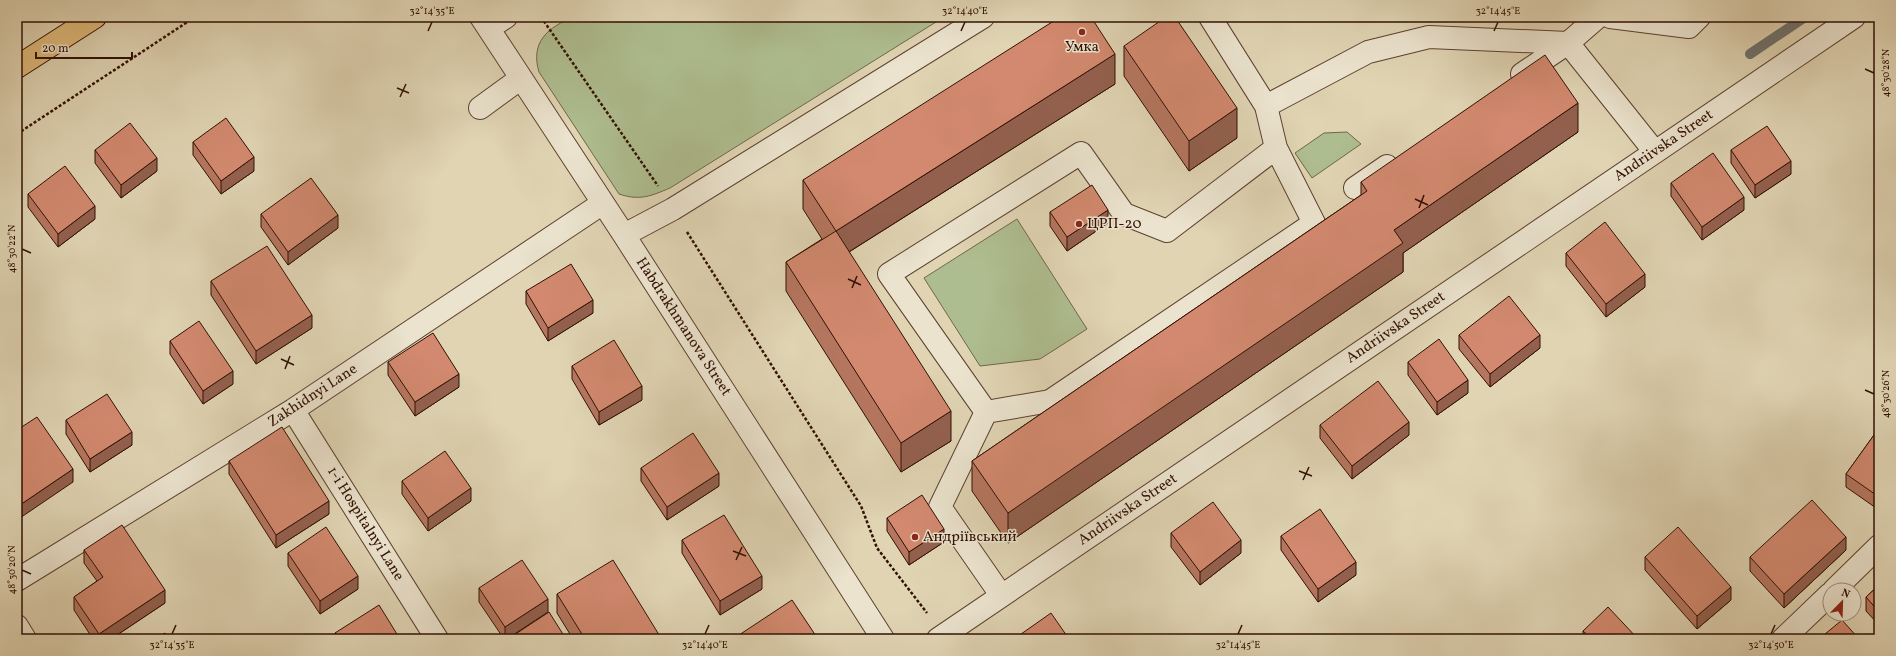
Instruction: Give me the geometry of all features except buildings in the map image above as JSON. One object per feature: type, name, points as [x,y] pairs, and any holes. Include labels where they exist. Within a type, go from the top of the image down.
[{"type":"main road","points":[[17,67],[91,18]]},
{"type":"street","points":[[624,236],[673,209],[983,17]]},
{"type":"street","points":[[986,412],[1050,401],[1314,223],[1276,148],[1266,106],[1210,17]]},
{"type":"street","points":[[1503,87],[1568,43],[1598,17]]},
{"type":"street","points":[[1610,17],[1689,27],[1699,17]]},
{"type":"street","name":"Andriivska Street","points":[[938,639],[1854,17]]},
{"type":"street","name":"Habdrakhmanova Street","points":[[492,21],[521,78],[883,639]]},
{"type":"street","points":[[1266,106],[1368,52],[1429,37],[1568,43],[1655,152]]},
{"type":"street","points":[[480,108],[521,78]]},
{"type":"street","points":[[986,412],[889,274],[1081,153],[1124,214],[1168,231],[1276,148]]},
{"type":"street","points":[[1354,188],[1406,153]]},
{"type":"street","name":"Zakhidnyi Lane","points":[[17,580],[292,410],[603,203]]},
{"type":"street","name":"1-i Hospitalnyi Lane","points":[[292,410],[437,639]]},
{"type":"street","points":[[986,412],[940,507],[1000,596]]},
{"type":"street","points":[[1842,582],[1879,546]]},
{"type":"street","points":[[1783,639],[1822,602]]},
{"type":"street","points":[[17,626],[25,639]]},
{"type":"path","points":[[17,134],[195,17]]},
{"type":"path","points":[[541,17],[673,209],[861,506],[877,548],[927,614]]},
{"type":"green space","points":[[574,17],[944,17],[670,188],[645,197],[633,197],[619,194],[539,72],[537,52],[543,37],[556,26]]},
{"type":"green space","points":[[1347,132],[1361,144],[1312,178],[1295,153],[1324,133]]},
{"type":"green space","points":[[1017,219],[1087,329],[1040,359],[980,366],[924,278]]},
{"type":"waterway","points":[[1750,54],[1805,17]]},
{"type":"place","name":"Умка","points":[[1082,32]]},
{"type":"place","name":"ЦРП-20","points":[[1079,224]]},
{"type":"place","name":"Андріївський","points":[[915,537]]}]
